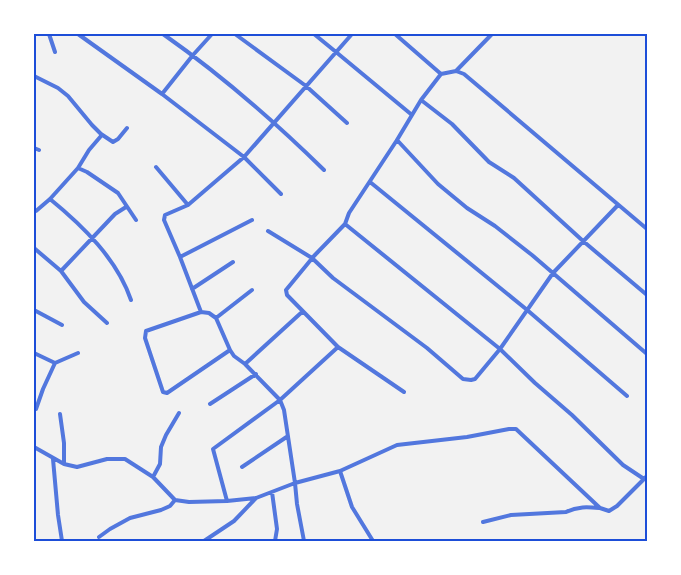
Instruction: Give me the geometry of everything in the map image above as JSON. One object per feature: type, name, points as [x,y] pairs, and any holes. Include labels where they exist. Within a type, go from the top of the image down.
[{"type":"street","points":[[49,34],[55,52]]},
{"type":"street","points":[[78,34],[162,94],[244,157],[282,194]]},
{"type":"street","points":[[163,34],[193,55],[274,122],[324,170]]},
{"type":"street","points":[[162,94],[212,34]]},
{"type":"street","points":[[236,34],[306,86],[347,123]]},
{"type":"street","points":[[314,34],[412,116]]},
{"type":"street","points":[[201,312],[164,220],[165,215],[188,205],[244,157],[352,34]]},
{"type":"street","points":[[394,34],[441,74],[456,71],[492,34]]},
{"type":"street","points":[[456,71],[464,74],[647,229]]},
{"type":"street","points":[[404,392],[338,347],[286,296],[286,290],[312,258],[345,224],[349,213],[421,100],[441,74]]},
{"type":"street","points":[[34,76],[58,88],[68,96],[92,125],[101,134],[114,142],[127,128]]},
{"type":"street","points":[[421,100],[452,124],[489,162],[514,178],[583,241],[647,295]]},
{"type":"street","points":[[34,211],[50,199],[78,168],[101,134]]},
{"type":"street","points":[[397,140],[438,184],[467,208],[495,226],[553,273],[647,354]]},
{"type":"street","points":[[34,148],[39,150]]},
{"type":"street","points":[[156,167],[188,205]]},
{"type":"street","points":[[78,168],[118,193],[136,220]]},
{"type":"street","points":[[370,182],[526,309],[627,396]]},
{"type":"street","points":[[50,199],[92,238],[118,273],[128,290],[131,300]]},
{"type":"street","points":[[268,231],[312,258],[333,278],[427,348],[463,379],[471,380],[476,379],[500,348],[553,273],[618,205]]},
{"type":"street","points":[[62,271],[115,214],[126,207]]},
{"type":"street","points":[[180,257],[252,220]]},
{"type":"street","points":[[345,224],[500,348],[535,383],[624,464],[646,477],[617,506],[609,511],[600,508],[581,507],[566,512],[511,515],[483,522]]},
{"type":"street","points":[[34,248],[62,271],[84,302],[107,323]]},
{"type":"street","points":[[192,289],[233,262]]},
{"type":"street","points":[[216,318],[252,290]]},
{"type":"street","points":[[34,310],[62,325]]},
{"type":"street","points":[[230,350],[167,393],[163,392],[145,338],[146,331],[201,312],[209,313],[216,318],[234,356],[256,374],[280,400],[284,410],[304,541]]},
{"type":"street","points":[[245,364],[302,312]]},
{"type":"street","points":[[227,501],[213,449],[280,400],[338,347]]},
{"type":"street","points":[[34,353],[55,363]]},
{"type":"street","points":[[36,409],[55,363],[78,353]]},
{"type":"street","points":[[210,404],[256,374]]},
{"type":"street","points":[[152,477],[160,464],[161,447],[166,435],[179,413]]},
{"type":"street","points":[[60,414],[64,443],[64,464]]},
{"type":"street","points":[[34,447],[64,464],[77,467],[107,459],[125,459],[152,477],[176,500],[189,502],[227,501],[256,498],[295,483],[340,471],[397,445],[516,429],[600,508]]},
{"type":"street","points":[[242,467],[288,436]]},
{"type":"street","points":[[54,459],[62,541]]},
{"type":"street","points":[[340,471],[352,507],[372,541]]},
{"type":"street","points":[[272,492],[277,529],[276,541]]},
{"type":"street","points":[[204,541],[234,522],[256,498]]},
{"type":"street","points":[[99,537],[130,518],[161,510],[170,506],[176,500]]}]
